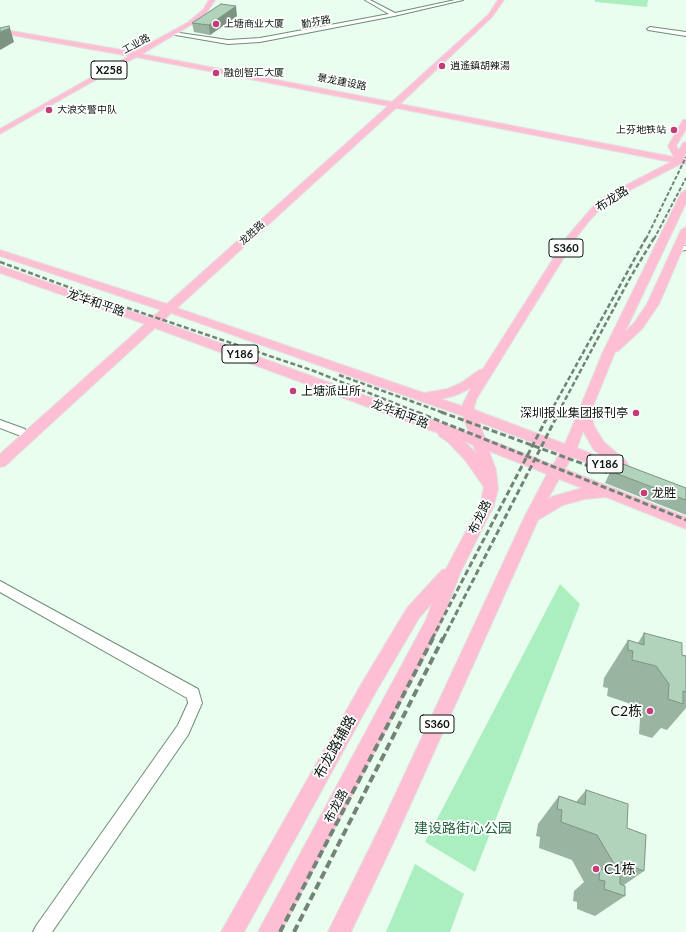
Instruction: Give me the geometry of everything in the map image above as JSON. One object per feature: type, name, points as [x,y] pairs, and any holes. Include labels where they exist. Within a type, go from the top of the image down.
[{"type":"main road","name":"工业路","points":[[0,132],[136,52],[180,24],[199,9],[205,0]]},
{"type":"main road","name":"工业路","points":[[0,126],[136,52],[173,34],[196,19],[212,0]]},
{"type":"main road","name":"龙胜路","points":[[392,103],[485,16],[496,0]]},
{"type":"main road","name":"龙胜路","points":[[0,451],[18,431],[164,308],[490,16],[497,8],[501,0]]},
{"type":"main road","name":"景龙建设路","points":[[0,30],[136,52],[682,160]]},
{"type":"main road","points":[[682,160],[672,146],[686,122]]},
{"type":"main road","name":"布龙路","points":[[269,932],[433,623],[452,570],[487,505],[491,488],[489,470],[469,413],[468,407],[471,398],[572,237],[586,219],[599,205],[609,198],[682,160],[686,145]]},
{"type":"main road","name":"S360","points":[[339,932],[388,832],[532,516],[569,450],[586,413],[609,352],[685,200]]},
{"type":"main road","points":[[609,352],[629,335],[646,316],[684,241]]},
{"type":"main road","name":"龙华和平路","points":[[0,253],[469,413],[642,478],[609,456],[599,446],[587,426],[586,413]]},
{"type":"main road","name":"龙华和平路","points":[[0,270],[149,321],[433,426],[478,440],[686,522]]},
{"type":"main road","name":"龙胜路","points":[[0,462],[149,321]]},
{"type":"main road","points":[[420,396],[439,396],[449,393],[465,386],[488,370]]},
{"type":"main road","points":[[433,426],[453,438],[470,456],[491,488]]},
{"type":"main road","points":[[532,516],[555,502],[585,493],[601,493],[618,496]]},
{"type":"main road","name":"布龙路辅路","points":[[232,932],[368,689],[413,613],[452,570]]},
{"type":"street","points":[[367,0],[394,16]]},
{"type":"street","name":"勤芬路","points":[[173,34],[228,42],[249,42],[394,16],[462,0]]},
{"type":"street","points":[[650,29],[686,34]]},
{"type":"street","points":[[0,424],[18,431]]},
{"type":"street","points":[[0,586],[193,694],[196,703],[183,730],[42,932]]},
{"type":"green space","points":[[595,0],[648,0],[647,7],[595,2]]},
{"type":"green space","name":"建设路街心公园","points":[[560,584],[580,604],[475,872],[425,842]]},
{"type":"green space","name":"建设路街心公园","points":[[415,864],[464,894],[450,932],[386,932]]},
{"type":"building","points":[[221,4],[236,6],[209,25],[192,23]]},
{"type":"building","points":[[9,26],[10,28],[0,32],[0,28]]},
{"type":"building","points":[[615,461],[686,488],[686,500],[610,471]]},
{"type":"building","points":[[644,633],[682,643],[682,655],[686,656],[686,692],[683,691],[683,704],[668,699],[669,684],[656,666],[632,660],[633,651],[628,650],[628,640],[644,645]]},
{"type":"building","points":[[586,790],[628,804],[627,828],[646,835],[644,871],[621,862],[620,874],[597,835],[561,822],[562,810],[557,809],[559,796],[585,805]]},
{"type":"building","points":[[600,869],[620,876],[620,884],[625,886],[625,896],[604,889],[605,881],[599,880]]},
{"type":"railway","points":[[646,239],[686,157]]},
{"type":"railway","points":[[654,239],[686,178]]},
{"type":"railway","points":[[550,413],[646,238]]},
{"type":"railway","points":[[558,413],[630,278],[654,238]]},
{"type":"railway","points":[[0,262],[104,300],[314,371],[419,413]]},
{"type":"railway","points":[[339,375],[444,413]]},
{"type":"railway","points":[[417,412],[527,456]]},
{"type":"railway","points":[[441,412],[533,445]]},
{"type":"railway","points":[[533,445],[550,412]]},
{"type":"railway","points":[[540,448],[559,412]]},
{"type":"railway","points":[[527,456],[533,445]]},
{"type":"railway","points":[[533,445],[540,448]]},
{"type":"railway","points":[[535,459],[540,448]]},
{"type":"railway","points":[[540,448],[619,477]]},
{"type":"railway","points":[[432,639],[527,456]]},
{"type":"railway","points":[[527,456],[535,459]]},
{"type":"railway","points":[[443,639],[535,459]]},
{"type":"railway","points":[[535,459],[686,520]]},
{"type":"railway","points":[[280,932],[433,638]]},
{"type":"railway","points":[[294,932],[443,638]]},
{"type":"place","name":"上塘商业大厦","points":[[216,24]]},
{"type":"place","name":"逍遙鎮胡辣湯","points":[[442,66]]},
{"type":"place","name":"融创智汇大厦","points":[[216,73]]},
{"type":"place","name":"大浪交警中队","points":[[49,110]]},
{"type":"place","name":"上芬地铁站","points":[[674,130]]},
{"type":"place","name":"上塘派出所","points":[[293,391]]},
{"type":"place","name":"深圳报业集团报刊亭","points":[[636,413]]},
{"type":"place","name":"龙胜","points":[[644,493]]},
{"type":"place","name":"C2栋","points":[[650,711]]},
{"type":"place","name":"C1栋","points":[[596,869]]}]
